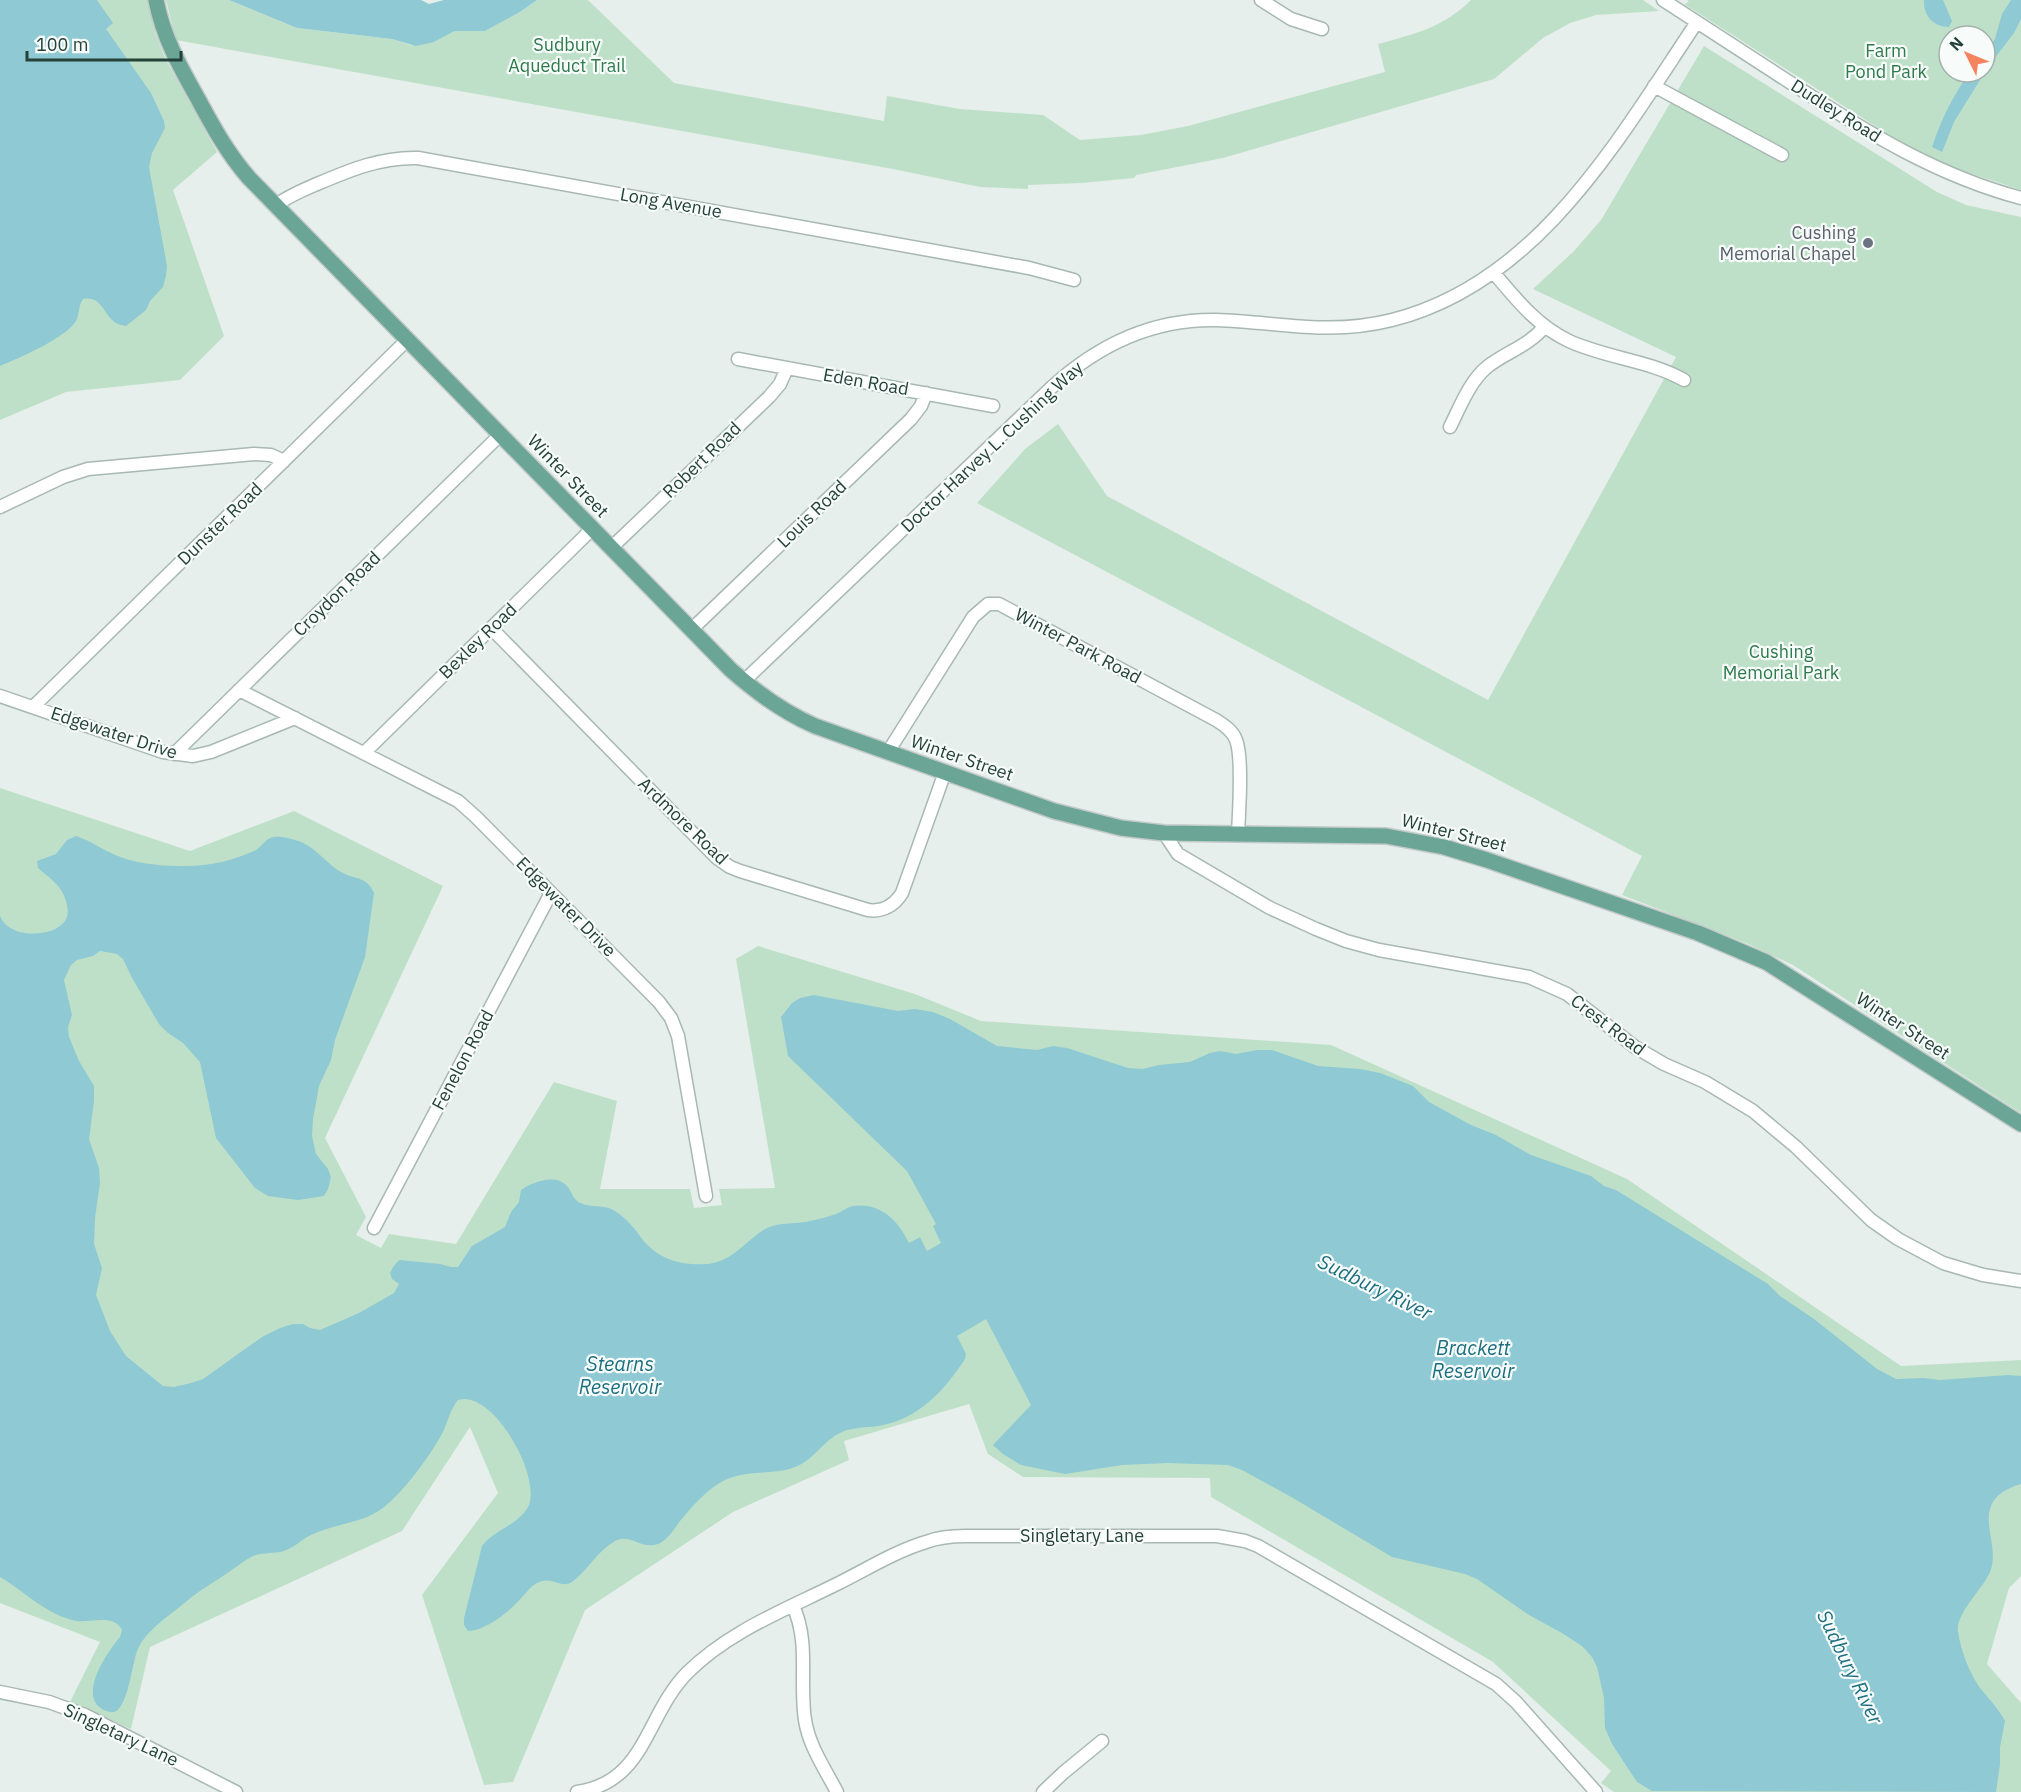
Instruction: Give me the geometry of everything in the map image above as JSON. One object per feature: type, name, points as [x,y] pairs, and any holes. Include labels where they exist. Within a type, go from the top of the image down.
[{"type":"main road","name":"Winter Street","points":[[156,0],[171,50],[216,132],[239,166],[275,206],[691,630],[744,681],[788,713],[815,726],[1078,818],[1121,828],[1164,833],[1367,835],[1426,842],[1479,857],[1698,933],[1748,953],[1786,973],[2021,1124]]},
{"type":"street","points":[[1261,0],[1291,19],[1322,28]]},
{"type":"street","name":"Dudley Road","points":[[1663,0],[1900,150],[1944,172],[2021,198]]},
{"type":"street","name":"Doctor Harvey L. Cushing Way","points":[[744,681],[1059,381],[1116,341],[1148,330],[1189,321],[1240,321],[1332,329],[1371,324],[1433,306],[1463,292],[1494,273],[1534,238],[1569,202],[1615,143],[1697,22]]},
{"type":"street","points":[[1654,86],[1782,155]]},
{"type":"street","name":"Long Avenue","points":[[275,206],[293,195],[358,167],[384,160],[418,158],[1029,268],[1074,280]]},
{"type":"street","points":[[1494,273],[1526,310],[1545,326],[1571,342],[1655,367],[1684,380]]},
{"type":"street","points":[[1450,427],[1481,373],[1532,340],[1545,326]]},
{"type":"street","name":"Dunster Road","points":[[33,707],[407,340]]},
{"type":"street","name":"Eden Road","points":[[738,359],[993,406]]},
{"type":"street","name":"Robert Road","points":[[611,548],[769,397],[780,384],[787,368]]},
{"type":"street","name":"Louis Road","points":[[691,630],[911,419],[921,406],[926,393]]},
{"type":"street","name":"Croydon Road","points":[[174,754],[500,435]]},
{"type":"street","points":[[0,507],[63,477],[102,467],[254,454],[271,455],[284,461]]},
{"type":"street","name":"Bexley Road","points":[[364,753],[592,529]]},
{"type":"street","name":"Winter Park Road","points":[[888,752],[973,617],[988,604],[999,604],[1216,720],[1231,731],[1236,739],[1239,757],[1238,834]]},
{"type":"street","name":"Ardmore Road","points":[[491,628],[717,858],[729,867],[740,871],[868,910],[888,908],[902,893],[945,772]]},
{"type":"street","name":"Edgewater Drive","points":[[239,690],[458,801],[659,1002],[671,1018],[678,1036],[706,1196]]},
{"type":"street","name":"Edgewater Drive","points":[[0,696],[174,754],[193,756],[211,752],[295,718]]},
{"type":"street","name":"Crest Road","points":[[1164,833],[1174,850],[1199,867],[1278,912],[1323,933],[1379,950],[1523,976],[1562,991],[1635,1047],[1664,1064],[1705,1082],[1753,1111],[1796,1147],[1860,1210],[1898,1239],[1943,1263],[1983,1275],[2021,1281]]},
{"type":"street","name":"Fenelon Road","points":[[374,1228],[551,893]]},
{"type":"street","name":"Singletary Lane","points":[[577,1792],[606,1784],[629,1766],[670,1693],[699,1662],[736,1636],[901,1552],[939,1538],[966,1536],[1202,1536],[1245,1541],[1271,1552],[1496,1684],[1516,1702],[1596,1792]]},
{"type":"street","points":[[793,1606],[802,1638],[804,1708],[807,1728],[814,1748],[837,1792]]},
{"type":"street","name":"Singletary Lane","points":[[0,1692],[48,1702],[85,1715],[216,1787],[236,1792]]},
{"type":"street","points":[[1043,1792],[1102,1741]]},
{"type":"green space","points":[[0,0],[148,0],[155,32],[165,58],[217,152],[173,190],[224,336],[180,380],[66,392],[0,420]]},
{"type":"green space","name":"Sudbury Aqueduct Trail","points":[[166,0],[229,0],[297,28],[392,39],[411,45],[434,42],[455,31],[485,31],[537,0],[588,0],[674,83],[884,121],[887,96],[960,109],[1043,115],[1080,140],[1141,135],[1188,126],[1385,72],[1378,44],[1439,24],[1471,0],[1643,0],[1659,11],[1596,15],[1570,23],[1543,38],[1494,79],[1223,158],[1136,175],[1134,178],[1028,185],[1028,189],[980,187],[893,169],[176,40]]},
{"type":"green space","name":"Farm Pond Park","points":[[1687,0],[2021,0],[2021,190],[1954,168],[1894,138],[1684,4],[1689,2]]},
{"type":"green space","name":"Cushing Memorial Park","points":[[1704,46],[1937,192],[1966,205],[2021,217],[2021,1113],[1793,965],[1746,943],[1622,895],[1642,856],[977,503],[1025,449],[1058,424],[1107,496],[1488,700],[1676,357],[1533,289],[1574,251],[1601,220]]},
{"type":"green space","points":[[0,788],[190,851],[294,811],[443,886],[325,1138],[366,1217],[356,1235],[381,1248],[389,1234],[456,1244],[554,1082],[617,1101],[600,1189],[690,1189],[694,1208],[722,1205],[719,1189],[775,1188],[736,959],[758,946],[915,994],[981,1021],[1331,1045],[1627,1179],[1901,1366],[2021,1360],[2021,1576],[2009,1588],[1987,1664],[2021,1703],[2021,1792],[1614,1792],[1601,1783],[1611,1771],[1493,1662],[1211,1497],[1210,1478],[1023,1477],[988,1454],[969,1404],[844,1441],[849,1460],[733,1512],[585,1610],[513,1782],[484,1785],[422,1595],[498,1493],[470,1427],[402,1531],[150,1647],[131,1729],[70,1702],[100,1642],[0,1603]]},
{"type":"water","points":[[0,0],[97,0],[113,23],[106,29],[151,93],[164,121],[165,128],[152,153],[149,167],[167,266],[163,287],[150,301],[146,310],[126,326],[112,320],[99,303],[83,299],[76,321],[63,334],[0,366]]},
{"type":"water","points":[[229,0],[421,0],[429,4],[444,0],[537,0],[485,31],[455,31],[434,42],[416,46],[392,39],[297,28]]},
{"type":"water","points":[[1924,0],[1943,0],[1952,21],[1950,24],[1937,24],[1927,15]]},
{"type":"water","points":[[2011,0],[2021,0],[2021,19],[2014,33],[1997,55],[1997,32],[2002,14]]},
{"type":"water","points":[[1962,84],[1978,84],[1954,122],[1942,152],[1932,147],[1939,127]]},
{"type":"water","points":[[76,836],[129,860],[155,865],[180,866],[229,860],[256,850],[271,838],[288,838],[317,852],[346,875],[364,881],[374,893],[365,957],[335,1040],[331,1060],[319,1086],[313,1119],[312,1136],[316,1154],[328,1169],[331,1177],[324,1196],[298,1200],[268,1196],[255,1188],[216,1138],[200,1062],[183,1043],[159,1024],[123,959],[117,954],[100,951],[93,956],[77,960],[71,965],[64,980],[72,1015],[68,1027],[69,1037],[79,1061],[94,1086],[89,1139],[99,1168],[100,1183],[94,1244],[102,1268],[96,1295],[110,1331],[126,1356],[163,1386],[174,1387],[203,1379],[262,1337],[280,1328],[303,1324],[320,1330],[359,1313],[394,1293],[399,1284],[392,1279],[390,1273],[399,1260],[458,1267],[472,1246],[505,1227],[511,1212],[519,1202],[521,1190],[544,1180],[562,1182],[580,1203],[615,1211],[627,1220],[649,1247],[664,1257],[681,1263],[716,1262],[731,1255],[768,1228],[823,1218],[849,1207],[863,1205],[887,1214],[894,1220],[909,1243],[920,1237],[927,1251],[941,1243],[933,1226],[936,1224],[907,1171],[788,1056],[781,1017],[792,1003],[800,998],[814,995],[898,1011],[915,1009],[933,1012],[997,1046],[1037,1050],[1053,1046],[1067,1048],[1128,1068],[1143,1069],[1190,1062],[1220,1051],[1236,1054],[1272,1050],[1318,1066],[1380,1073],[1413,1086],[1429,1102],[1531,1155],[1591,1176],[1604,1186],[1616,1190],[1768,1284],[1780,1296],[1814,1319],[1877,1369],[1896,1379],[1940,1380],[2021,1376],[2021,1484],[2003,1492],[1993,1502],[1989,1511],[1989,1521],[1993,1562],[1990,1572],[1958,1625],[1961,1647],[1972,1675],[2005,1721],[1996,1792],[1652,1791],[1637,1782],[1612,1744],[1605,1728],[1604,1698],[1597,1667],[1592,1657],[1582,1646],[1529,1615],[1477,1579],[1465,1574],[1392,1557],[1293,1498],[1242,1470],[1228,1465],[1168,1463],[1122,1465],[1065,1474],[1021,1465],[1003,1454],[993,1445],[1031,1405],[986,1319],[957,1336],[966,1354],[965,1359],[939,1393],[918,1411],[892,1423],[843,1432],[832,1438],[807,1461],[795,1467],[741,1475],[723,1481],[700,1499],[662,1542],[646,1545],[626,1539],[615,1541],[572,1582],[563,1584],[550,1581],[540,1582],[531,1587],[513,1607],[499,1618],[476,1630],[468,1631],[464,1625],[464,1618],[482,1546],[524,1513],[531,1494],[522,1458],[512,1438],[499,1421],[486,1408],[472,1400],[458,1400],[431,1452],[406,1485],[380,1510],[372,1515],[311,1535],[288,1550],[253,1556],[197,1593],[160,1623],[141,1643],[121,1706],[116,1711],[110,1712],[99,1707],[94,1699],[93,1688],[96,1677],[122,1630],[118,1625],[107,1620],[72,1620],[52,1612],[0,1577],[0,916],[9,927],[30,933],[54,930],[65,921],[68,909],[65,897],[56,884],[38,868],[37,861],[56,854],[67,840]]},
{"type":"place","name":"Cushing Memorial Chapel","points":[[1868,243]]},
{"type":"water label","name":"Sudbury River","points":[[1375,1287]]},
{"type":"water label","name":"Brackett Reservoir","points":[[1473,1360]]},
{"type":"water label","name":"Stearns Reservoir","points":[[620,1376]]},
{"type":"water label","name":"Sudbury River","points":[[1850,1667]]}]
